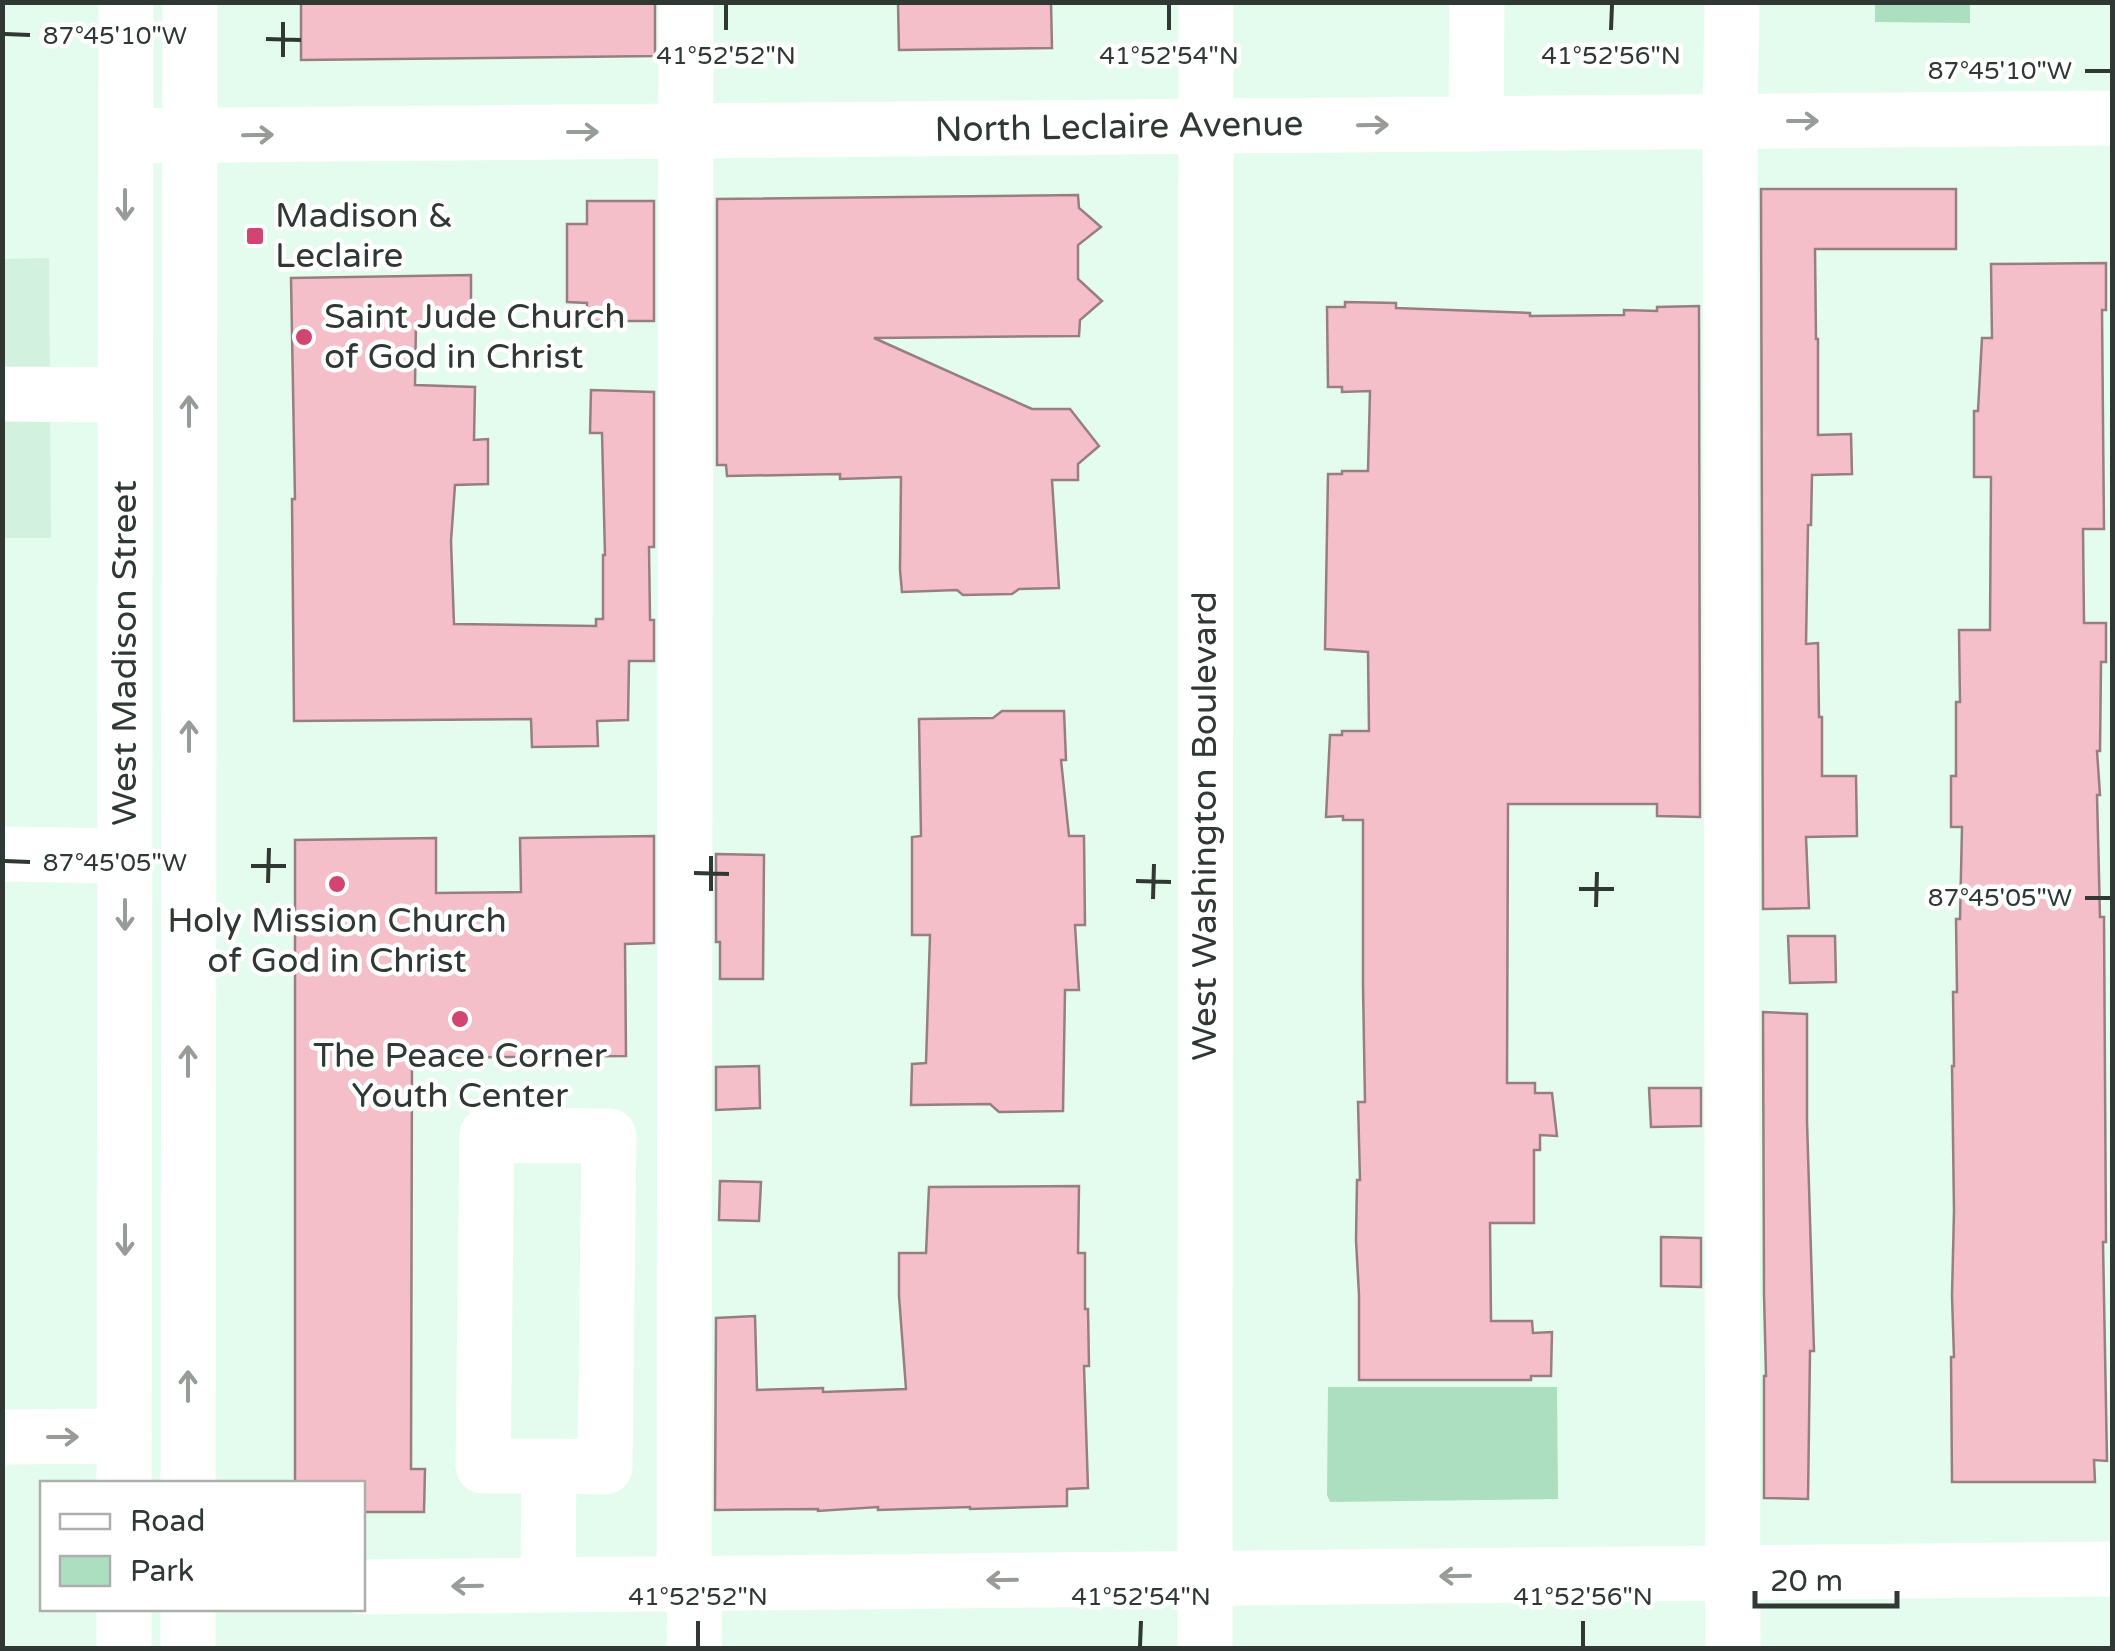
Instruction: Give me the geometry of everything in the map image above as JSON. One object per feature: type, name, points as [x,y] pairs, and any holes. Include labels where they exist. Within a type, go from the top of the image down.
[{"type":"street","name":"West Madison Street","points":[[124,1460],[126,2]]},
{"type":"street","name":"West Madison Street","points":[[188,1481],[190,2]]},
{"type":"street","points":[[686,2],[689,1584],[694,1648]]},
{"type":"street","name":"West Washington Boulevard","points":[[1205,1648],[1206,2]]},
{"type":"street","points":[[1476,124],[1477,2]]},
{"type":"street","points":[[1732,2],[1733,1648]]},
{"type":"street","name":"North Leclaire Avenue","points":[[126,136],[2112,118]]},
{"type":"street","points":[[2,394],[125,395]]},
{"type":"street","points":[[2,854],[125,856]]},
{"type":"street","points":[[488,1135],[608,1136],[605,1467],[549,1466],[483,1466],[488,1135]]},
{"type":"street","points":[[2,1437],[124,1460]]},
{"type":"street","points":[[548,1585],[549,1466]]},
{"type":"street","points":[[365,1587],[2112,1570]]},
{"type":"street","points":[[124,1611],[124,1648]]},
{"type":"street","points":[[188,1611],[188,1648]]},
{"type":"shaded area","points":[[49,258],[51,538],[3,538],[2,259]]},
{"type":"green space","points":[[1875,3],[1970,3],[1970,23],[1875,22]]},
{"type":"green space","points":[[1328,1387],[1557,1387],[1558,1499],[1330,1502]]},
{"type":"building","points":[[301,2],[655,2],[655,56],[301,60]]},
{"type":"building","points":[[1051,2],[1052,48],[899,50],[898,3]]},
{"type":"building","points":[[1761,189],[1956,189],[1956,249],[1815,249],[1818,435],[1851,434],[1852,474],[1812,475],[1806,644],[1818,643],[1822,776],[1856,776],[1857,836],[1806,837],[1809,908],[1763,909]]},
{"type":"building","points":[[1078,195],[1079,208],[1101,227],[1078,245],[1078,279],[1102,301],[1080,320],[1079,336],[874,338],[1032,409],[1070,409],[1099,446],[1078,464],[1078,480],[1052,480],[1059,588],[1019,589],[1012,594],[902,592],[901,477],[727,476],[726,465],[717,465],[717,199]]},
{"type":"building","points":[[587,201],[654,201],[654,321],[587,321],[587,303],[567,302],[567,224],[587,224]]},
{"type":"building","points":[[2106,263],[2106,310],[2102,310],[2104,529],[2083,529],[2084,623],[2106,623],[2097,795],[2100,917],[2104,917],[2107,1461],[2094,1460],[2095,1482],[1952,1482],[1953,992],[1957,992],[1956,919],[1960,919],[1962,827],[1951,827],[1951,776],[1956,776],[1959,630],[1990,630],[1991,477],[1974,477],[1974,411],[1978,411],[1982,338],[1992,338],[1991,264]]},
{"type":"building","points":[[471,275],[471,322],[416,322],[415,385],[475,387],[474,440],[488,439],[488,484],[455,485],[451,541],[454,624],[596,626],[596,619],[603,619],[602,433],[590,433],[591,390],[654,392],[654,547],[649,547],[654,661],[629,661],[628,720],[597,721],[598,746],[532,747],[531,719],[294,721],[291,278]]},
{"type":"building","points":[[1345,302],[1530,316],[1624,315],[1624,310],[1699,306],[1700,817],[1657,816],[1657,804],[1508,804],[1507,1083],[1535,1083],[1535,1093],[1552,1093],[1557,1136],[1540,1135],[1540,1150],[1534,1150],[1534,1223],[1490,1223],[1491,1321],[1532,1321],[1533,1333],[1552,1332],[1551,1376],[1531,1376],[1531,1380],[1359,1380],[1358,1102],[1365,1102],[1363,820],[1326,817],[1330,735],[1369,731],[1368,652],[1325,649],[1328,474],[1368,471],[1370,391],[1342,392],[1342,387],[1328,387],[1327,307],[1345,307]]},
{"type":"building","points":[[1002,711],[1064,711],[1066,760],[1061,760],[1069,836],[1084,836],[1085,925],[1075,925],[1079,990],[1065,990],[1063,1111],[999,1112],[990,1104],[911,1105],[912,1064],[926,1063],[930,935],[912,935],[912,837],[921,836],[919,719],[993,718]]},
{"type":"building","points":[[654,836],[654,943],[625,944],[626,1056],[412,1058],[411,1469],[425,1469],[424,1512],[365,1512],[365,1481],[295,1481],[295,840],[436,838],[436,893],[521,892],[520,838]]},
{"type":"building","points":[[716,854],[764,855],[763,979],[720,979]]},
{"type":"building","points":[[1788,936],[1835,936],[1836,982],[1790,983]]},
{"type":"building","points":[[1763,1012],[1807,1014],[1814,1351],[1810,1351],[1808,1499],[1764,1498]]},
{"type":"building","points":[[759,1066],[760,1108],[716,1110],[716,1067]]},
{"type":"building","points":[[1649,1088],[1701,1088],[1701,1126],[1651,1127]]},
{"type":"building","points":[[720,1181],[761,1182],[759,1221],[719,1220]]},
{"type":"building","points":[[1079,1186],[1078,1253],[1085,1253],[1088,1309],[1089,1366],[1084,1366],[1088,1488],[1067,1489],[1067,1506],[715,1510],[716,1318],[755,1316],[757,1390],[906,1389],[899,1253],[926,1253],[929,1187]]},
{"type":"building","points":[[1661,1237],[1701,1238],[1701,1287],[1661,1286]]},
{"type":"place","name":"Madison & Leclaire","points":[[255,236]]},
{"type":"place","name":"Saint Jude Church of God in Christ","points":[[304,337]]},
{"type":"place","name":"Holy Mission Church of God in Christ","points":[[337,884]]},
{"type":"place","name":"The Peace Corner Youth Center","points":[[460,1019]]}]
